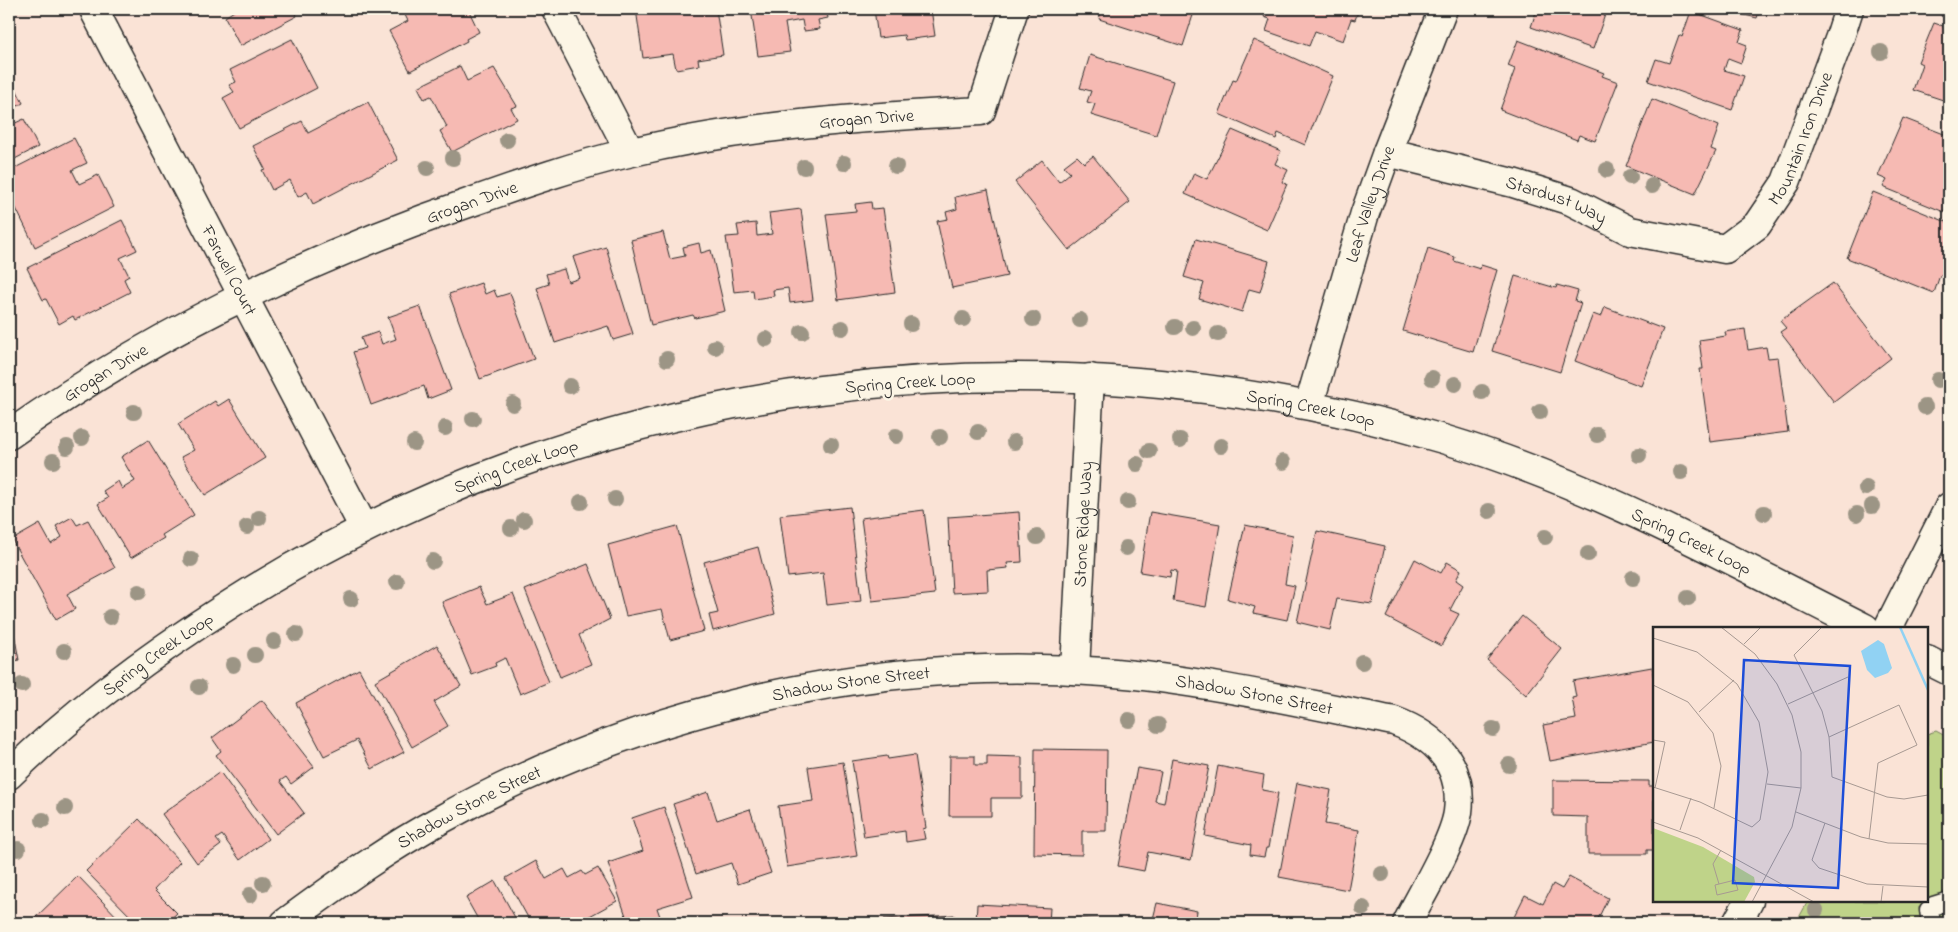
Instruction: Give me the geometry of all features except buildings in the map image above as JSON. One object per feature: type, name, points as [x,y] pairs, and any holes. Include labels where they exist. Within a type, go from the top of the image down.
[{"type":"street","points":[[556,9],[630,152]]},
{"type":"street","name":"Grogan Drive","points":[[9,435],[94,379],[189,323],[243,295],[327,256],[410,223],[546,175],[630,152],[740,132],[832,121],[981,111],[1014,9]]},
{"type":"street","name":"Leaf Valley Drive","points":[[1309,405],[1365,214],[1386,152],[1443,9]]},
{"type":"street","name":"Mountain Iron Drive","points":[[1725,249],[1757,225],[1786,182],[1849,9]]},
{"type":"street","name":"Farwell Court","points":[[95,12],[364,528]]},
{"type":"street","name":"Stardust Way","points":[[1386,152],[1513,183],[1571,201],[1630,231],[1725,249]]},
{"type":"street","name":"Spring Creek Loop","points":[[9,775],[106,690],[189,630],[276,575],[364,528],[461,484],[549,452],[681,414],[782,394],[884,381],[986,376],[1090,378],[1192,386],[1309,405],[1444,439],[1541,472],[1636,512],[1863,627]]},
{"type":"street","name":"Stone Ridge Way","points":[[1075,670],[1090,378]]},
{"type":"street","points":[[1889,627],[1949,507]]},
{"type":"street","points":[[1928,660],[1949,671]]},
{"type":"street","name":"Shadow Stone Street","points":[[285,923],[354,872],[442,819],[534,772],[620,738],[709,710],[789,691],[870,678],[972,670],[1075,670],[1208,685],[1394,721],[1416,729],[1435,744],[1451,765],[1458,791],[1458,813],[1450,838],[1407,923]]},
{"type":"street","points":[[1738,923],[1748,902]]},
{"type":"lane","points":[[1931,923],[1929,910],[1933,906],[1949,901]]},
{"type":"green space","points":[[1936,731],[1949,738],[1949,923],[1796,923],[1807,902],[1928,902],[1928,734]]}]
